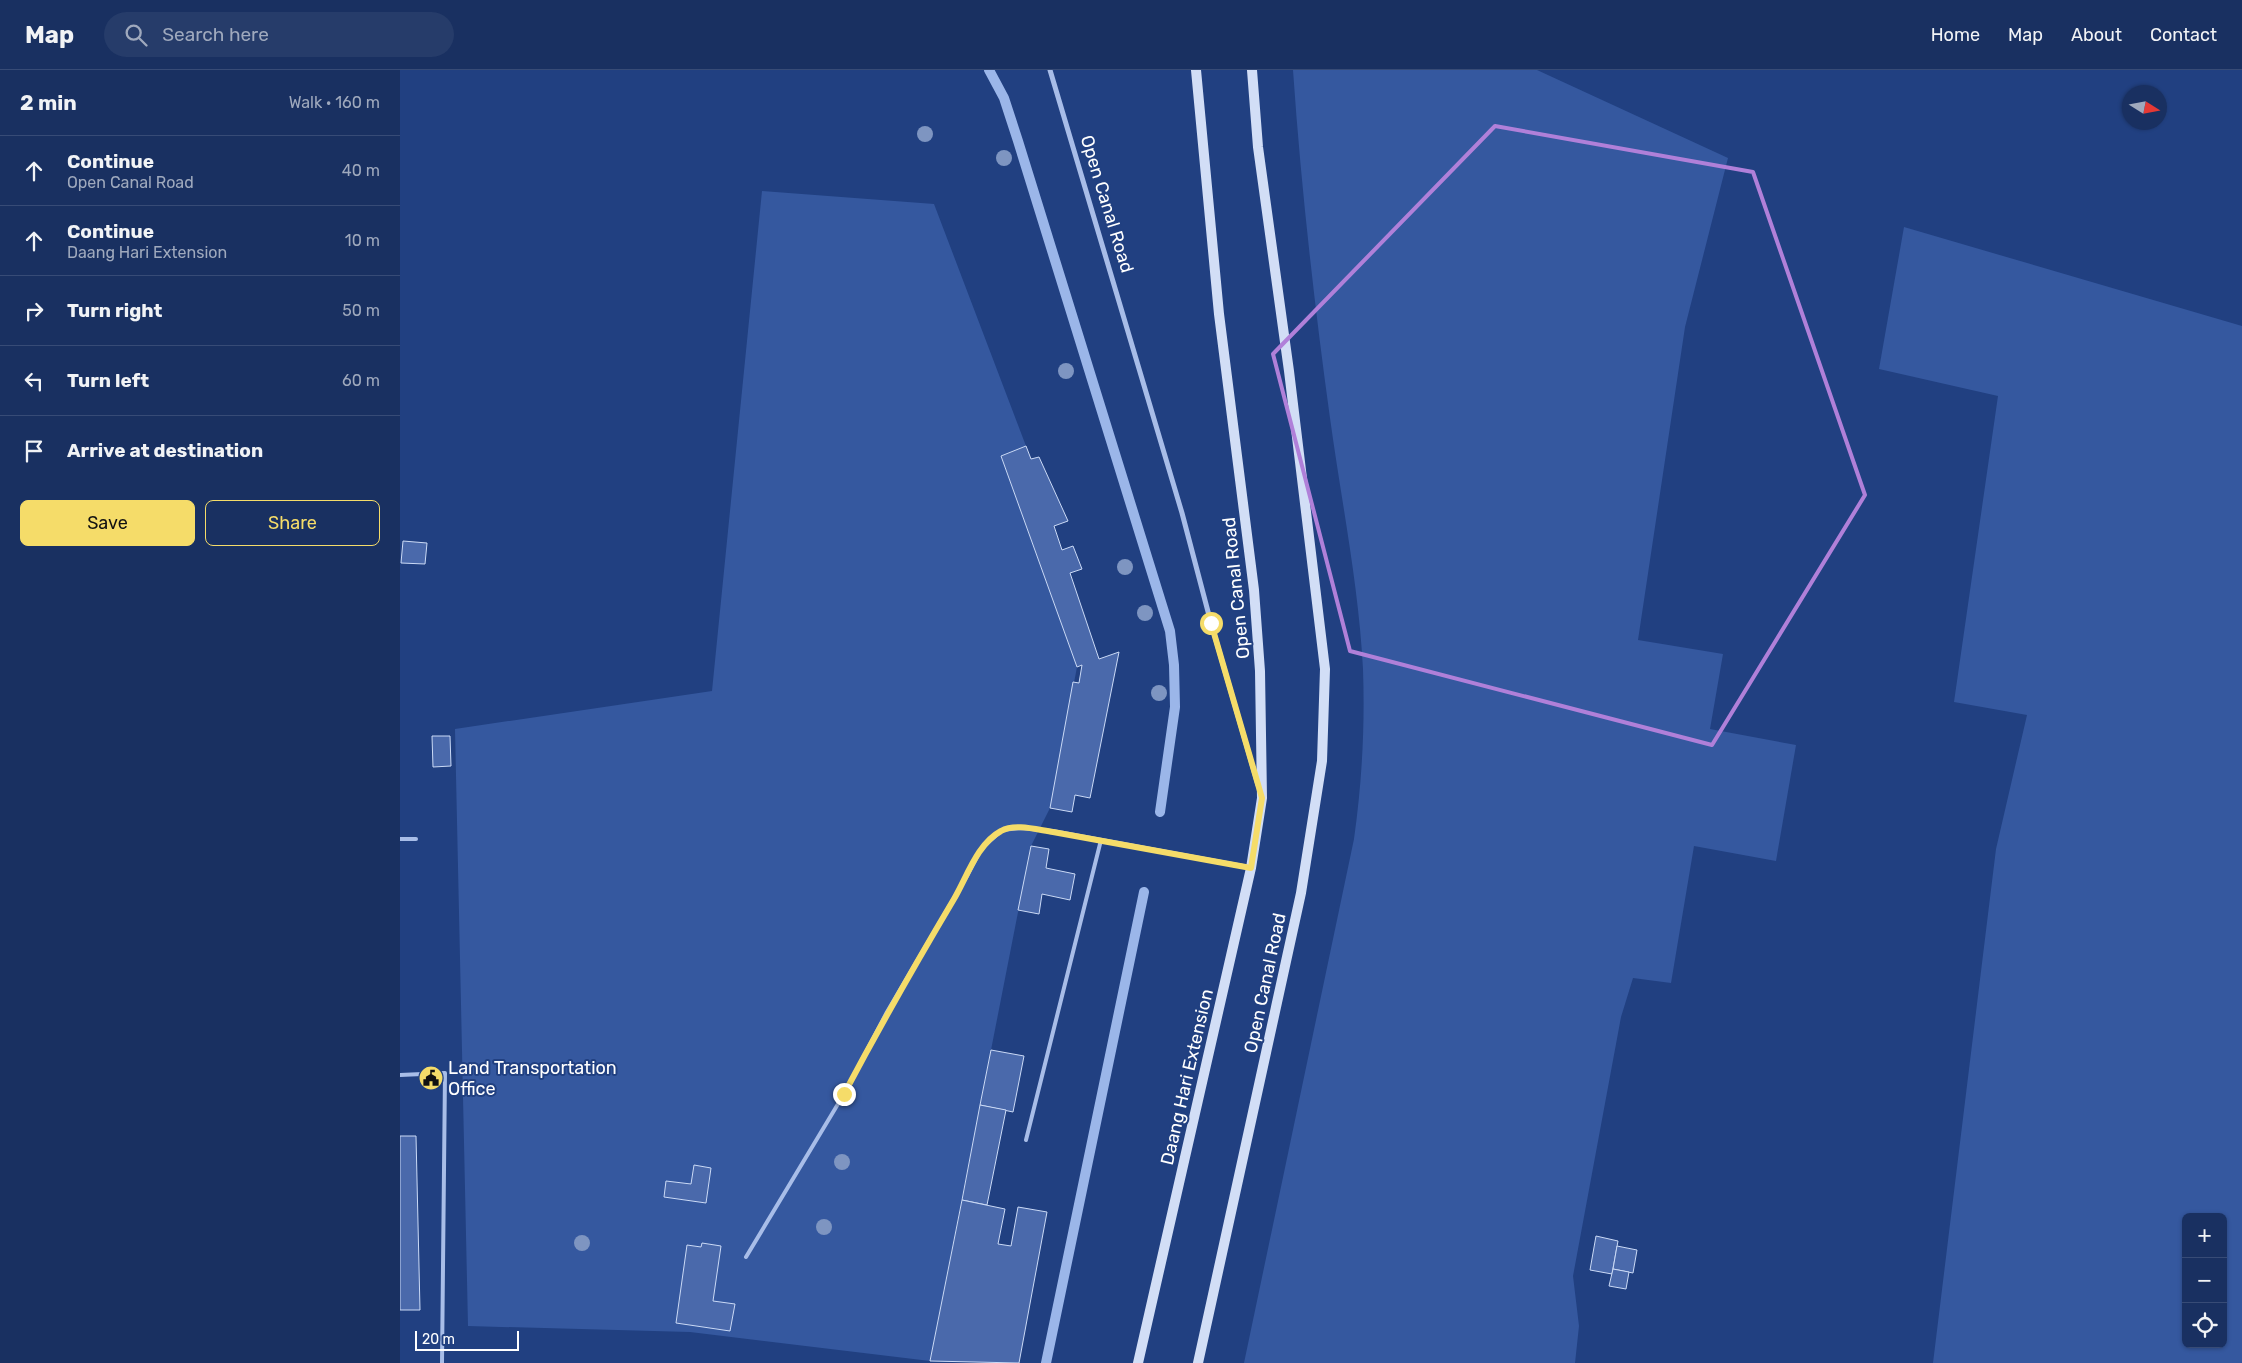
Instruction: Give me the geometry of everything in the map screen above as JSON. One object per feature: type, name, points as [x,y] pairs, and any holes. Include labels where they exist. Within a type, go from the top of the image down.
[{"type":"main road","name":"Open Canal Road","points":[[1196,70],[1219,314],[1254,590],[1260,681],[1262,798]]},
{"type":"main road","name":"Open Canal Road","points":[[1198,1363],[1301,893],[1322,761],[1326,669],[1258,147],[1252,70]]},
{"type":"main road","name":"Daang Hari Extension","points":[[1138,1363],[1251,868],[1262,798]]},
{"type":"street","name":"Open Canal Road","points":[[1050,70],[1179,504],[1262,798]]},
{"type":"lane","points":[[746,1257],[844,1094],[887,1012],[968,876],[981,849],[1002,830],[1021,828],[1101,840],[1251,868]]},
{"type":"lane","points":[[400,839],[416,839]]},
{"type":"lane","points":[[1026,1140],[1101,840]]},
{"type":"lane","points":[[400,1075],[445,1073],[442,1363]]},
{"type":"highlighted area","points":[[1495,126],[1753,172],[1865,495],[1712,745],[1350,651],[1273,354]]},
{"type":"shaded area","points":[[1293,70],[1537,70],[1728,158],[1685,327],[1638,640],[1723,654],[1710,729],[1796,745],[1776,861],[1694,846],[1671,983],[1633,978],[1621,1017],[1573,1276],[1579,1326],[1575,1363],[1244,1363],[1354,839],[1361,775],[1364,712],[1358,607],[1319,331],[1304,200]]},
{"type":"shaded area","points":[[762,191],[934,204],[1026,446],[1001,456],[1077,667],[1050,808],[1031,846],[930,1361],[690,1332],[468,1326],[455,729],[712,691]]},
{"type":"shaded area","points":[[1904,227],[2242,326],[2242,1363],[1933,1363],[1996,849],[2027,715],[1954,702],[1998,396],[1879,369]]},
{"type":"building","points":[[1026,446],[1031,459],[1039,457],[1068,521],[1054,526],[1062,550],[1073,546],[1082,569],[1070,573],[1099,659],[1119,652],[1090,798],[1075,795],[1072,812],[1050,808],[1073,682],[1079,683],[1082,665],[1077,667],[1001,456]]},
{"type":"building","points":[[403,541],[427,543],[425,564],[401,563]]},
{"type":"building","points":[[432,736],[450,736],[451,766],[433,767]]},
{"type":"building","points":[[1031,846],[1049,849],[1046,868],[1075,874],[1070,900],[1042,894],[1039,914],[1018,910]]},
{"type":"building","points":[[991,1050],[1024,1056],[1013,1112],[980,1105]]},
{"type":"building","points":[[980,1105],[1006,1110],[987,1205],[962,1200]]},
{"type":"building","points":[[400,1136],[416,1136],[420,1310],[400,1310]]},
{"type":"building","points":[[694,1165],[711,1168],[706,1203],[664,1197],[666,1181],[691,1184]]},
{"type":"building","points":[[962,1200],[1005,1209],[998,1244],[1011,1246],[1018,1207],[1047,1212],[1019,1363],[930,1361]]},
{"type":"building","points":[[1596,1236],[1618,1241],[1612,1274],[1590,1270]]},
{"type":"building","points":[[702,1243],[721,1246],[713,1301],[735,1304],[730,1331],[676,1323],[687,1245],[701,1247]]},
{"type":"building","points":[[1617,1246],[1637,1250],[1633,1273],[1613,1269]]},
{"type":"building","points":[[1613,1269],[1629,1272],[1626,1289],[1609,1286]]},
{"type":"waterway","points":[[989,70],[1004,98],[1018,141],[1170,631],[1174,665],[1175,707],[1160,812]]},
{"type":"waterway","points":[[1046,1363],[1144,892]]},
{"type":"place","name":"Land Transportation Office","points":[[431,1078]]},
{"type":"route","points":[[844,1094],[887,1012],[968,876],[981,849],[1002,830],[1021,828],[1053,832],[1251,868],[1262,798],[1211,623]]}]
